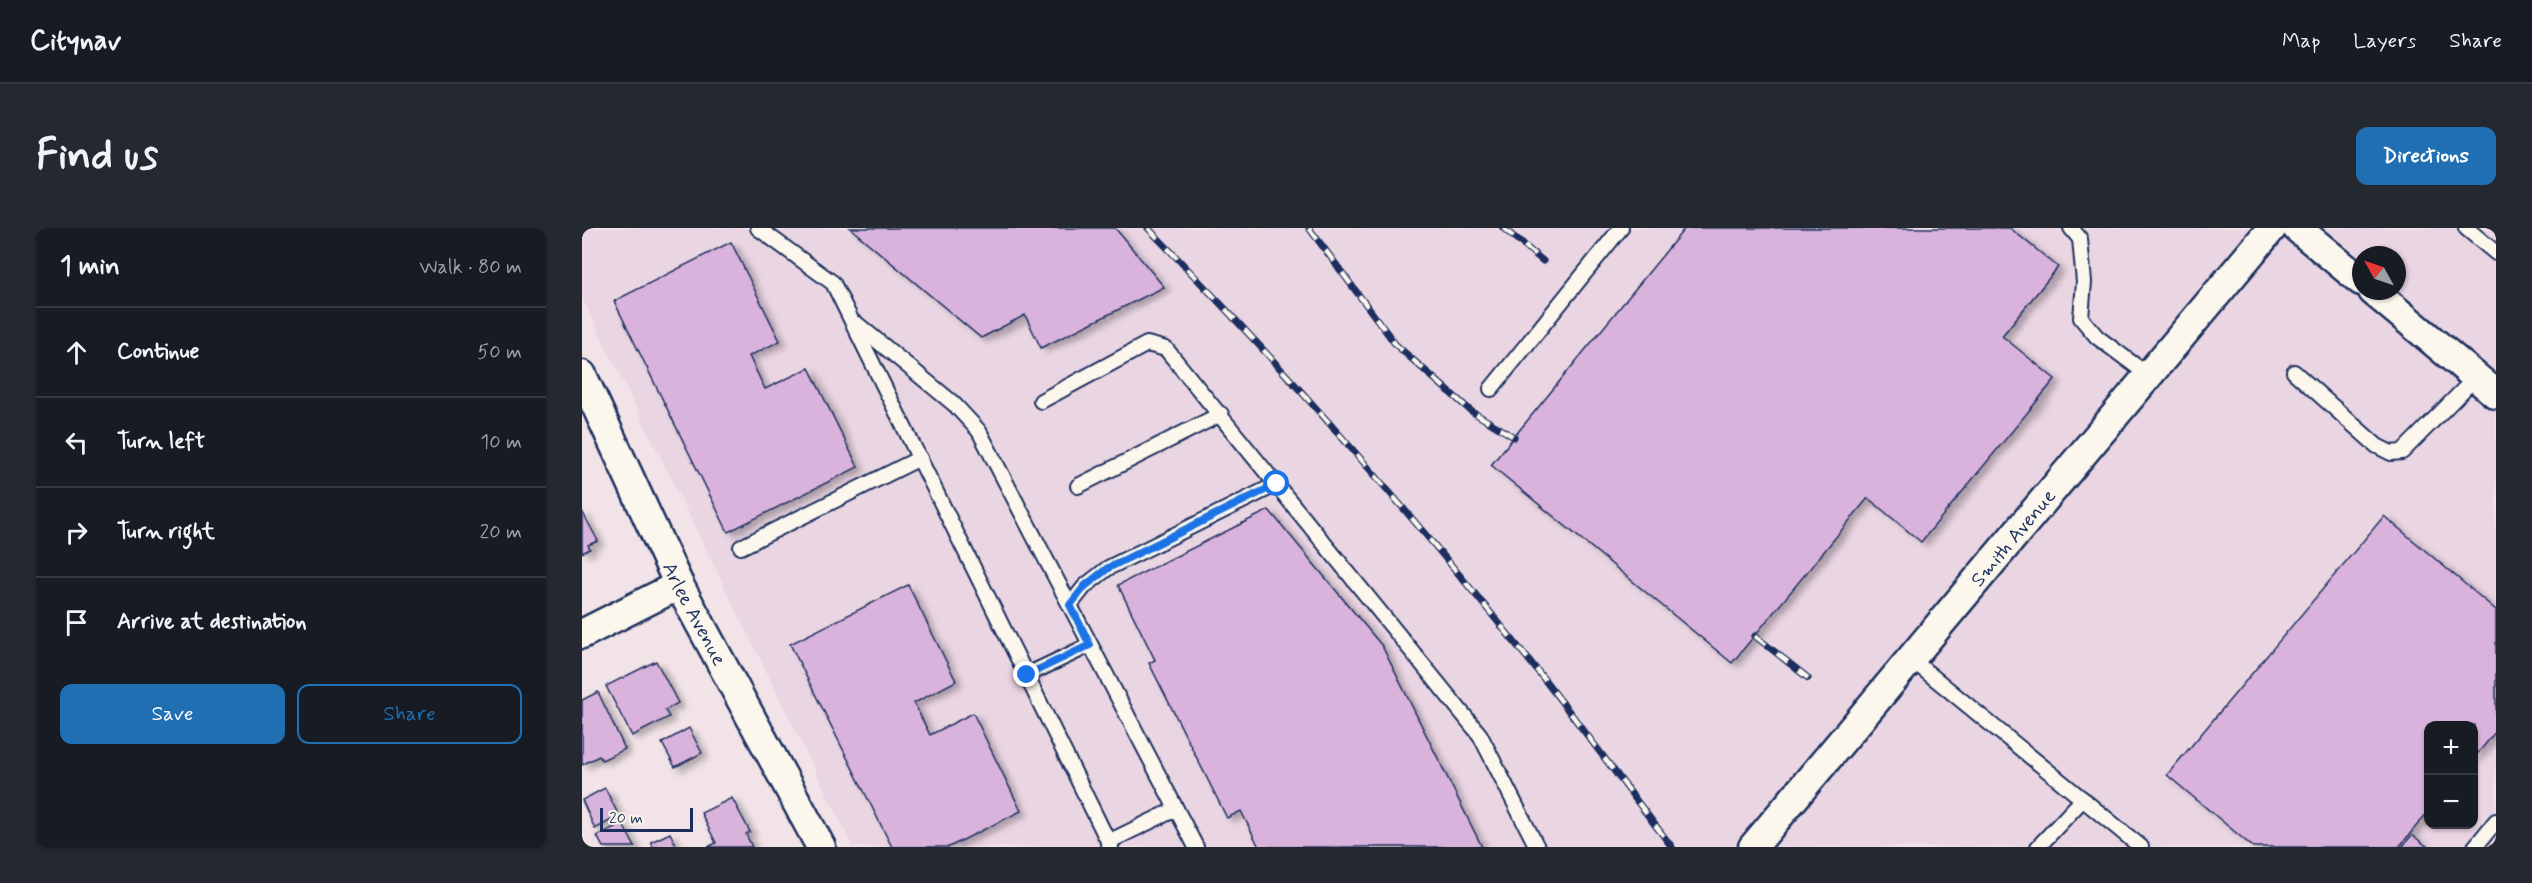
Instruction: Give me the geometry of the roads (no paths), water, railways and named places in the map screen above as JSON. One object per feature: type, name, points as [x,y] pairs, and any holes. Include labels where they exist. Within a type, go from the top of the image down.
[{"type":"street","name":"Smith Avenue","points":[[1753,847],[2272,228]]},
{"type":"street","points":[[2297,228],[2352,274]]},
{"type":"street","points":[[2384,300],[2486,386]]},
{"type":"street","name":"Arlee Avenue","points":[[582,375],[679,585],[821,847]]},
{"type":"street","points":[[582,634],[679,585]]},
{"type":"lane","points":[[758,228],[774,233],[833,283],[1109,844],[1176,809]]},
{"type":"lane","points":[[1491,389],[1621,228]]},
{"type":"lane","points":[[2071,228],[2080,239],[2084,282],[2081,318],[2097,337],[2148,375]]},
{"type":"lane","points":[[2466,228],[2496,253]]},
{"type":"lane","points":[[853,320],[954,405],[979,430],[1196,847]]},
{"type":"lane","points":[[1041,401],[1147,344],[1166,349],[1181,364],[1480,735],[1537,847]]},
{"type":"lane","points":[[2295,372],[2377,446],[2391,453],[2402,452],[2486,386]]},
{"type":"lane","points":[[1078,486],[1221,414]]},
{"type":"lane","points":[[741,547],[920,458]]},
{"type":"lane","points":[[1070,605],[1085,586],[1108,568],[1277,484]]},
{"type":"lane","points":[[1027,675],[1090,645]]},
{"type":"lane","points":[[1911,659],[2141,847]]},
{"type":"lane","points":[[2038,847],[2083,799]]},
{"type":"lane","points":[[2475,847],[2496,822]]},
{"type":"railway","points":[[1148,228],[1245,330],[1431,541],[1539,673],[1672,847]]},
{"type":"railway","points":[[1309,228],[1396,345],[1471,411],[1514,437]]},
{"type":"railway","points":[[1503,228],[1543,261]]},
{"type":"railway","points":[[1755,636],[1808,678]]}]
